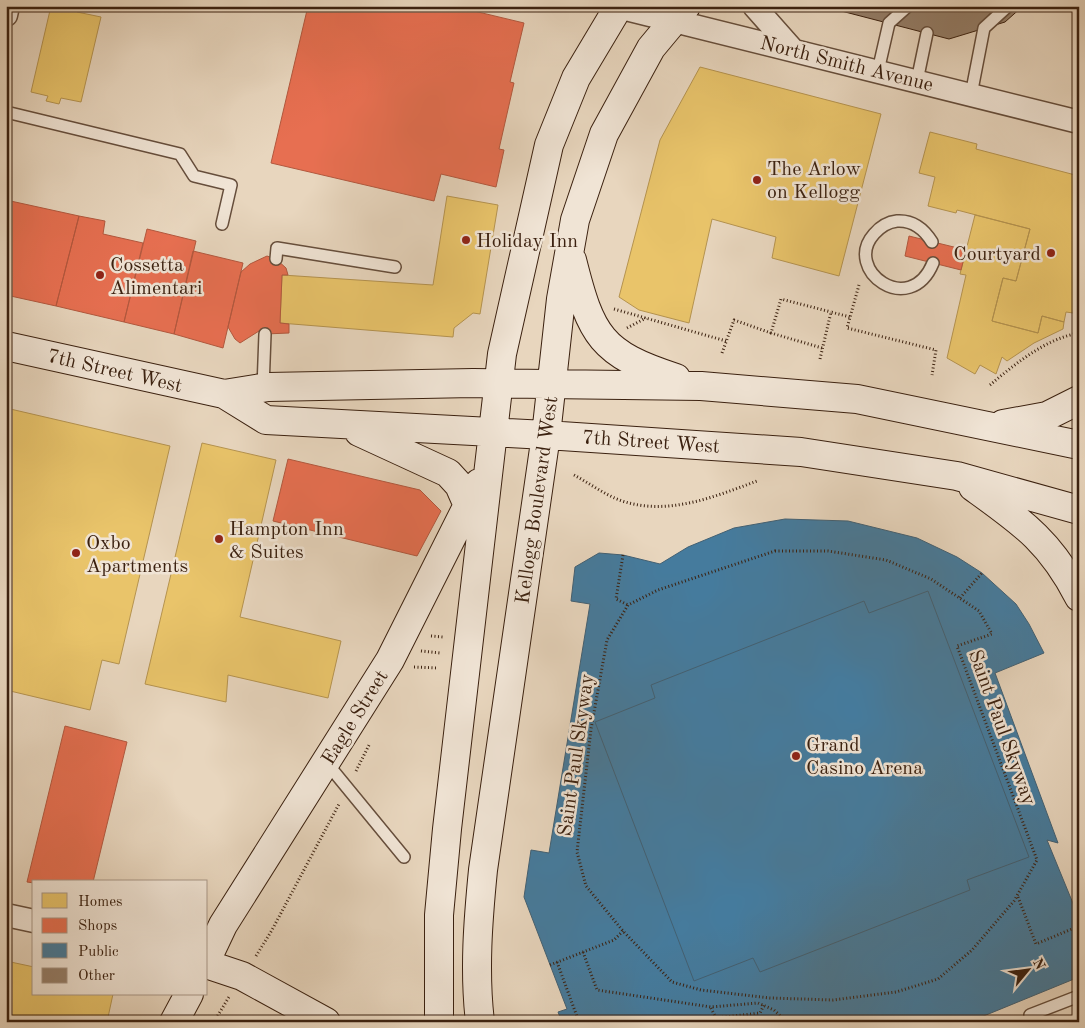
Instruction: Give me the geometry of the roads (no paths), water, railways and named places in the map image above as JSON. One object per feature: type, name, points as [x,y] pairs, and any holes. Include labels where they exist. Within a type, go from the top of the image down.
[{"type":"main road","points":[[438,1022],[440,906],[497,383],[502,354],[549,145],[576,78],[617,7]]},
{"type":"main road","name":"Kellogg Boulevard West","points":[[480,1022],[477,994],[477,928],[482,880],[546,434],[552,385],[553,356],[575,220],[604,134],[651,48],[680,13]]},
{"type":"main road","points":[[570,252],[581,297],[592,324],[606,343],[619,354],[640,366],[702,386]]},
{"type":"main road","name":"7th Street West","points":[[6,346],[224,394],[266,420],[346,426],[546,434],[801,452],[957,476],[1079,510]]},
{"type":"main road","name":"7th Street West","points":[[224,394],[263,388],[497,383],[702,386],[857,399],[1079,445]]},
{"type":"main road","points":[[988,427],[1047,416],[1079,400]]},
{"type":"main road","points":[[346,426],[448,473],[459,485],[480,535]]},
{"type":"main road","name":"Eagle Street","points":[[208,959],[223,925],[390,660],[488,464]]},
{"type":"main road","points":[[957,476],[1019,520],[1039,537],[1053,555],[1079,597]]},
{"type":"main road","points":[[208,964],[242,976],[326,1022]]},
{"type":"main road","points":[[174,1022],[188,996]]},
{"type":"street","points":[[6,15],[8,6]]},
{"type":"street","points":[[754,6],[793,50]]},
{"type":"street","name":"North Smith Avenue","points":[[617,7],[680,13],[793,50],[1079,122]]},
{"type":"street","points":[[6,915],[32,921]]},
{"type":"lane","points":[[878,70],[889,23],[908,6]]},
{"type":"lane","points":[[971,94],[984,28],[1008,6]]},
{"type":"lane","points":[[917,80],[926,33]]},
{"type":"lane","points":[[6,112],[180,154],[194,176],[231,185],[222,224]]},
{"type":"lane","points":[[932,242],[918,226],[908,222],[888,223],[878,229],[871,237],[867,248],[866,260],[870,271],[877,280],[887,286],[899,289],[910,287],[920,282],[928,273],[933,263]]},
{"type":"lane","points":[[276,259],[277,248],[395,267]]},
{"type":"lane","points":[[263,388],[265,334]]},
{"type":"lane","points":[[326,762],[404,857]]},
{"type":"lane","points":[[1030,1014],[1079,996]]},
{"type":"place","name":"The Arlow on Kellogg","points":[[757,180]]},
{"type":"place","name":"Holiday Inn","points":[[466,240]]},
{"type":"place","name":"Courtyard","points":[[1051,253]]},
{"type":"place","name":"Cossetta Alimentari","points":[[100,275]]},
{"type":"place","name":"Hampton Inn & Suites","points":[[219,539]]},
{"type":"place","name":"Oxbo Apartments","points":[[76,553]]},
{"type":"place","name":"Grand Casino Arena","points":[[796,756]]}]
